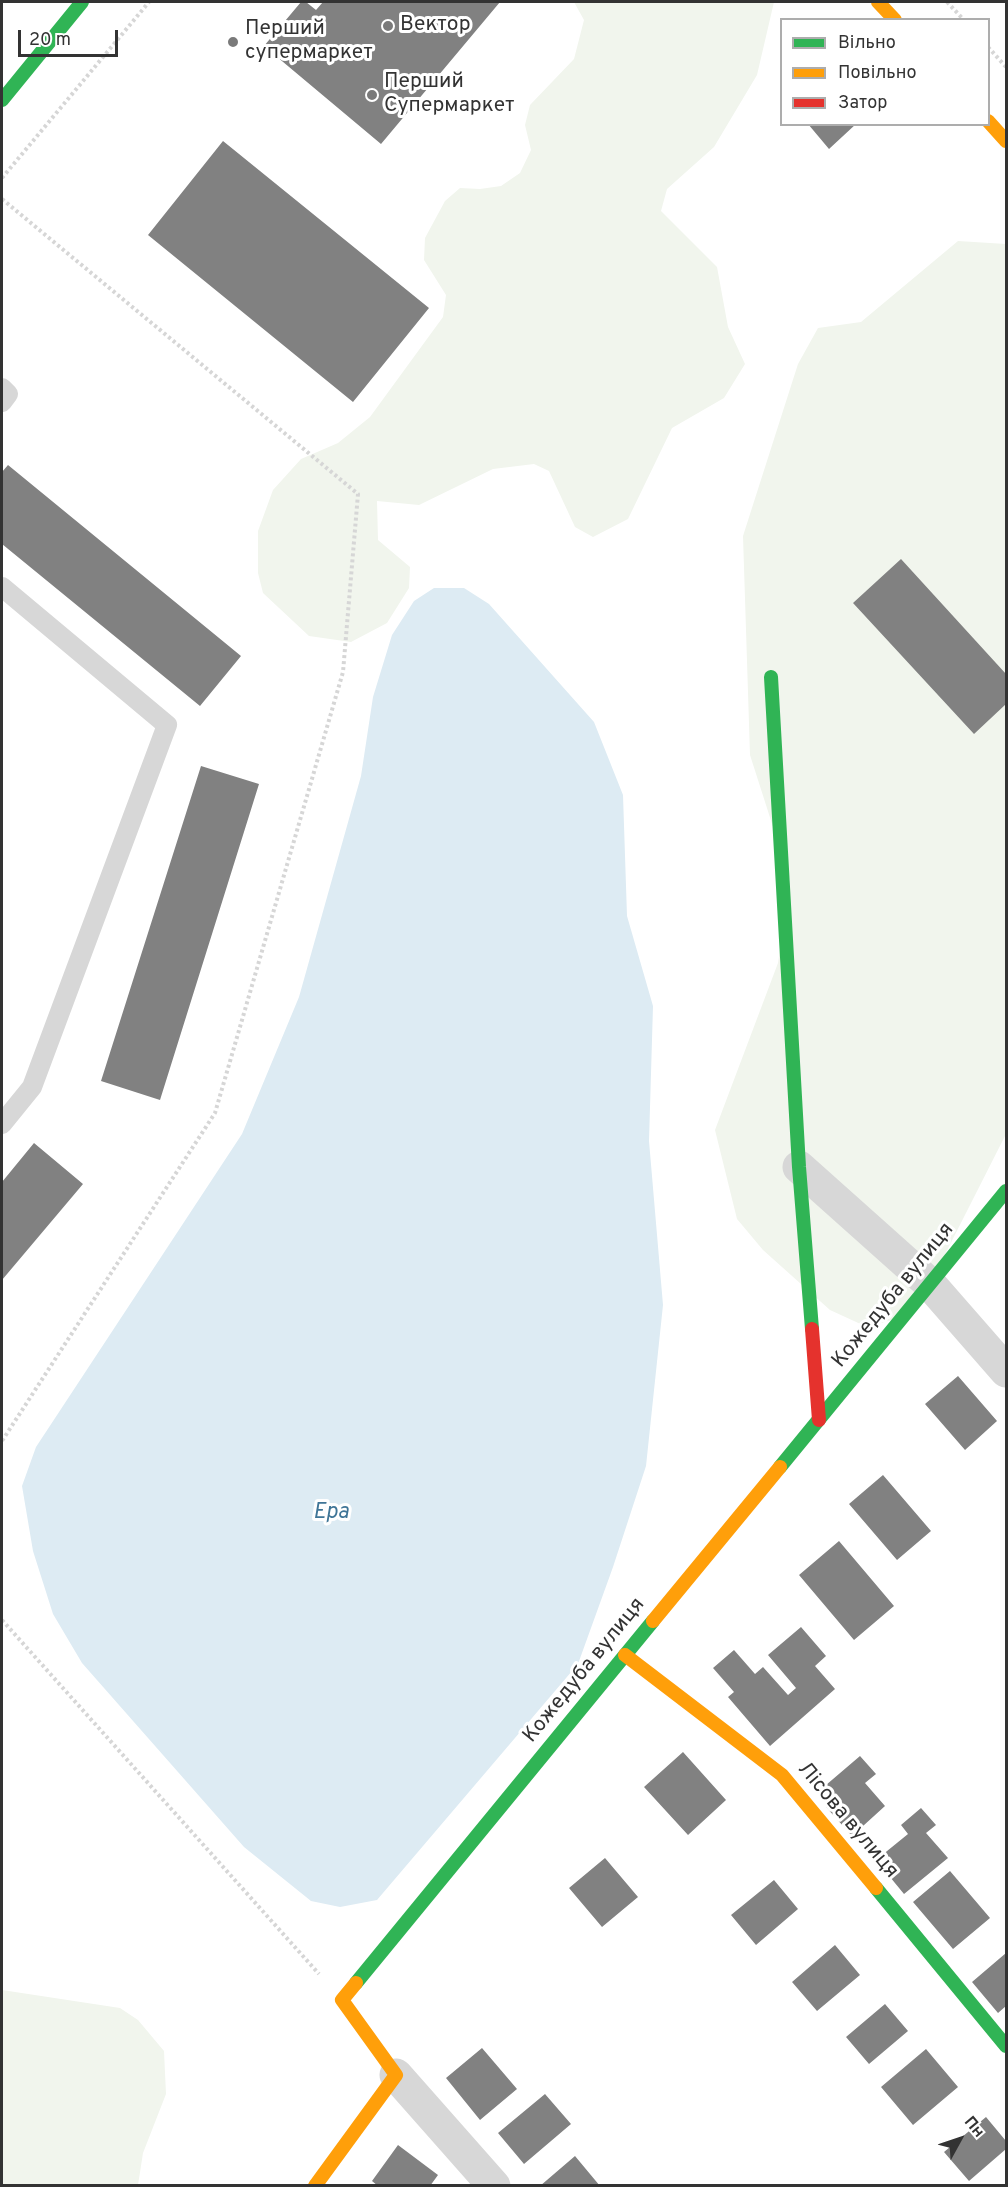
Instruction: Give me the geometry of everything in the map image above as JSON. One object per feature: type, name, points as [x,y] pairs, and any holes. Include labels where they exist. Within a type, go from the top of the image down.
[{"type":"street","points":[[2,100],[82,2]]},
{"type":"street","points":[[878,2],[893,18]]},
{"type":"street","points":[[990,123],[1006,141]]},
{"type":"street","points":[[771,677],[799,1167],[819,1420]]},
{"type":"street","points":[[799,1167],[930,1284],[1006,1371]]},
{"type":"street","name":"Кожедуба вулиця","points":[[342,2000],[1006,1191]]},
{"type":"street","name":"Лісова вулиця","points":[[625,1655],[782,1775],[1006,2046]]},
{"type":"street","points":[[342,2000],[396,2075],[494,2186]]},
{"type":"street","points":[[315,2186],[396,2075]]},
{"type":"lane","points":[[2,388],[8,394],[2,402]]},
{"type":"lane","points":[[2,587],[167,725],[32,1087],[2,1124]]},
{"type":"path","points":[[2,178],[149,2]]},
{"type":"path","points":[[947,2],[962,18]]},
{"type":"path","points":[[990,49],[1006,67]]},
{"type":"path","points":[[2,199],[358,494],[343,672],[215,1113],[2,1441]]},
{"type":"path","points":[[2,1620],[342,2000]]},
{"type":"shaded area","points":[[574,2],[774,2],[757,75],[714,147],[667,189],[661,211],[717,267],[728,327],[745,364],[724,398],[672,428],[628,519],[593,537],[575,527],[549,471],[534,464],[493,469],[419,505],[377,501],[378,540],[410,567],[409,588],[387,623],[351,642],[309,636],[263,593],[258,573],[258,531],[273,490],[301,459],[338,443],[370,417],[443,317],[446,295],[424,260],[425,238],[445,201],[460,188],[480,189],[501,186],[520,173],[531,150],[525,125],[530,105],[574,59],[584,20]]},
{"type":"shaded area","points":[[958,241],[1006,244],[1006,1134],[930,1284],[906,1316],[867,1327],[830,1310],[763,1250],[737,1219],[715,1130],[778,963],[790,880],[750,755],[743,536],[798,364],[818,328],[861,322]]},
{"type":"shaded area","points":[[2,1990],[120,2008],[138,2020],[164,2051],[166,2094],[143,2153],[138,2185],[2,2185]]},
{"type":"water","name":"Ера","points":[[434,588],[464,588],[489,604],[594,722],[623,795],[627,916],[653,1006],[649,1141],[663,1305],[646,1466],[578,1664],[377,1900],[340,1907],[311,1901],[244,1847],[82,1663],[53,1614],[33,1551],[22,1486],[36,1447],[242,1134],[299,997],[361,776],[373,697],[392,635],[414,601]]},
{"type":"building","name":"Перший Супермаркет","points":[[301,2],[306,2],[316,10],[323,2],[500,2],[381,144],[264,46]]},
{"type":"building","points":[[810,126],[854,126],[829,149]]},
{"type":"building","points":[[223,141],[429,308],[353,402],[148,235]]},
{"type":"building","points":[[8,465],[241,656],[200,706],[2,544],[2,472]]},
{"type":"building","points":[[901,559],[1006,674],[1006,704],[974,734],[853,603]]},
{"type":"building","points":[[201,766],[259,784],[160,1100],[101,1081]]},
{"type":"building","points":[[34,1143],[83,1184],[2,1280],[2,1182]]},
{"type":"building","points":[[958,1376],[997,1421],[965,1450],[925,1404]]},
{"type":"building","points":[[883,1475],[931,1531],[897,1560],[849,1504]]},
{"type":"building","points":[[839,1541],[894,1606],[854,1640],[799,1575]]},
{"type":"building","points":[[801,1627],[826,1656],[815,1666],[835,1689],[770,1746],[728,1697],[734,1692],[713,1668],[734,1650],[755,1674],[763,1667],[788,1695],[796,1688],[768,1655]]},
{"type":"building","points":[[683,1752],[726,1800],[688,1835],[644,1787]]},
{"type":"building","points":[[860,1756],[876,1774],[865,1783],[885,1806],[852,1836],[826,1807],[830,1804],[819,1791]]},
{"type":"building","points":[[921,1808],[936,1825],[926,1833],[948,1858],[904,1894],[876,1860],[908,1834],[901,1825]]},
{"type":"building","points":[[605,1858],[638,1897],[602,1927],[569,1888]]},
{"type":"building","points":[[950,1871],[990,1918],[953,1949],[913,1902]]},
{"type":"building","points":[[774,1880],[798,1909],[756,1945],[731,1915]]},
{"type":"building","points":[[835,1945],[860,1975],[817,2011],[792,1982]]},
{"type":"building","points":[[1006,1953],[1006,2006],[998,2013],[972,1982]]},
{"type":"building","points":[[885,2004],[908,2031],[869,2064],[846,2037]]},
{"type":"building","points":[[482,2048],[517,2089],[480,2120],[446,2078]]},
{"type":"building","points":[[926,2049],[958,2087],[913,2125],[881,2087]]},
{"type":"building","points":[[545,2094],[571,2124],[524,2164],[498,2133]]},
{"type":"building","points":[[986,2117],[1006,2141],[1006,2149],[969,2181],[944,2152]]},
{"type":"building","points":[[398,2145],[438,2175],[430,2186],[378,2186],[372,2181]]},
{"type":"building","points":[[575,2156],[600,2186],[540,2186]]},
{"type":"traffic: fast","points":[[2,100],[82,2]]},
{"type":"traffic: fast","points":[[771,677],[799,1167],[812,1329]]},
{"type":"traffic: fast","points":[[780,1467],[1006,1191]]},
{"type":"traffic: fast","points":[[356,1983],[653,1621]]},
{"type":"traffic: fast","points":[[876,1888],[1006,2046]]},
{"type":"traffic: slow","points":[[878,2],[893,18]]},
{"type":"traffic: slow","points":[[990,123],[1006,141]]},
{"type":"traffic: slow","points":[[653,1621],[780,1467]]},
{"type":"traffic: slow","points":[[625,1655],[782,1775],[876,1888]]},
{"type":"traffic: slow","points":[[315,2186],[396,2075],[342,2000],[356,1983]]},
{"type":"traffic: jam","points":[[812,1329],[819,1420]]},
{"type":"place","name":"Вектор","points":[[388,26]]},
{"type":"place","name":"Перший супермаркет","points":[[233,42]]},
{"type":"place","name":"Перший Супермаркет","points":[[372,95]]}]
